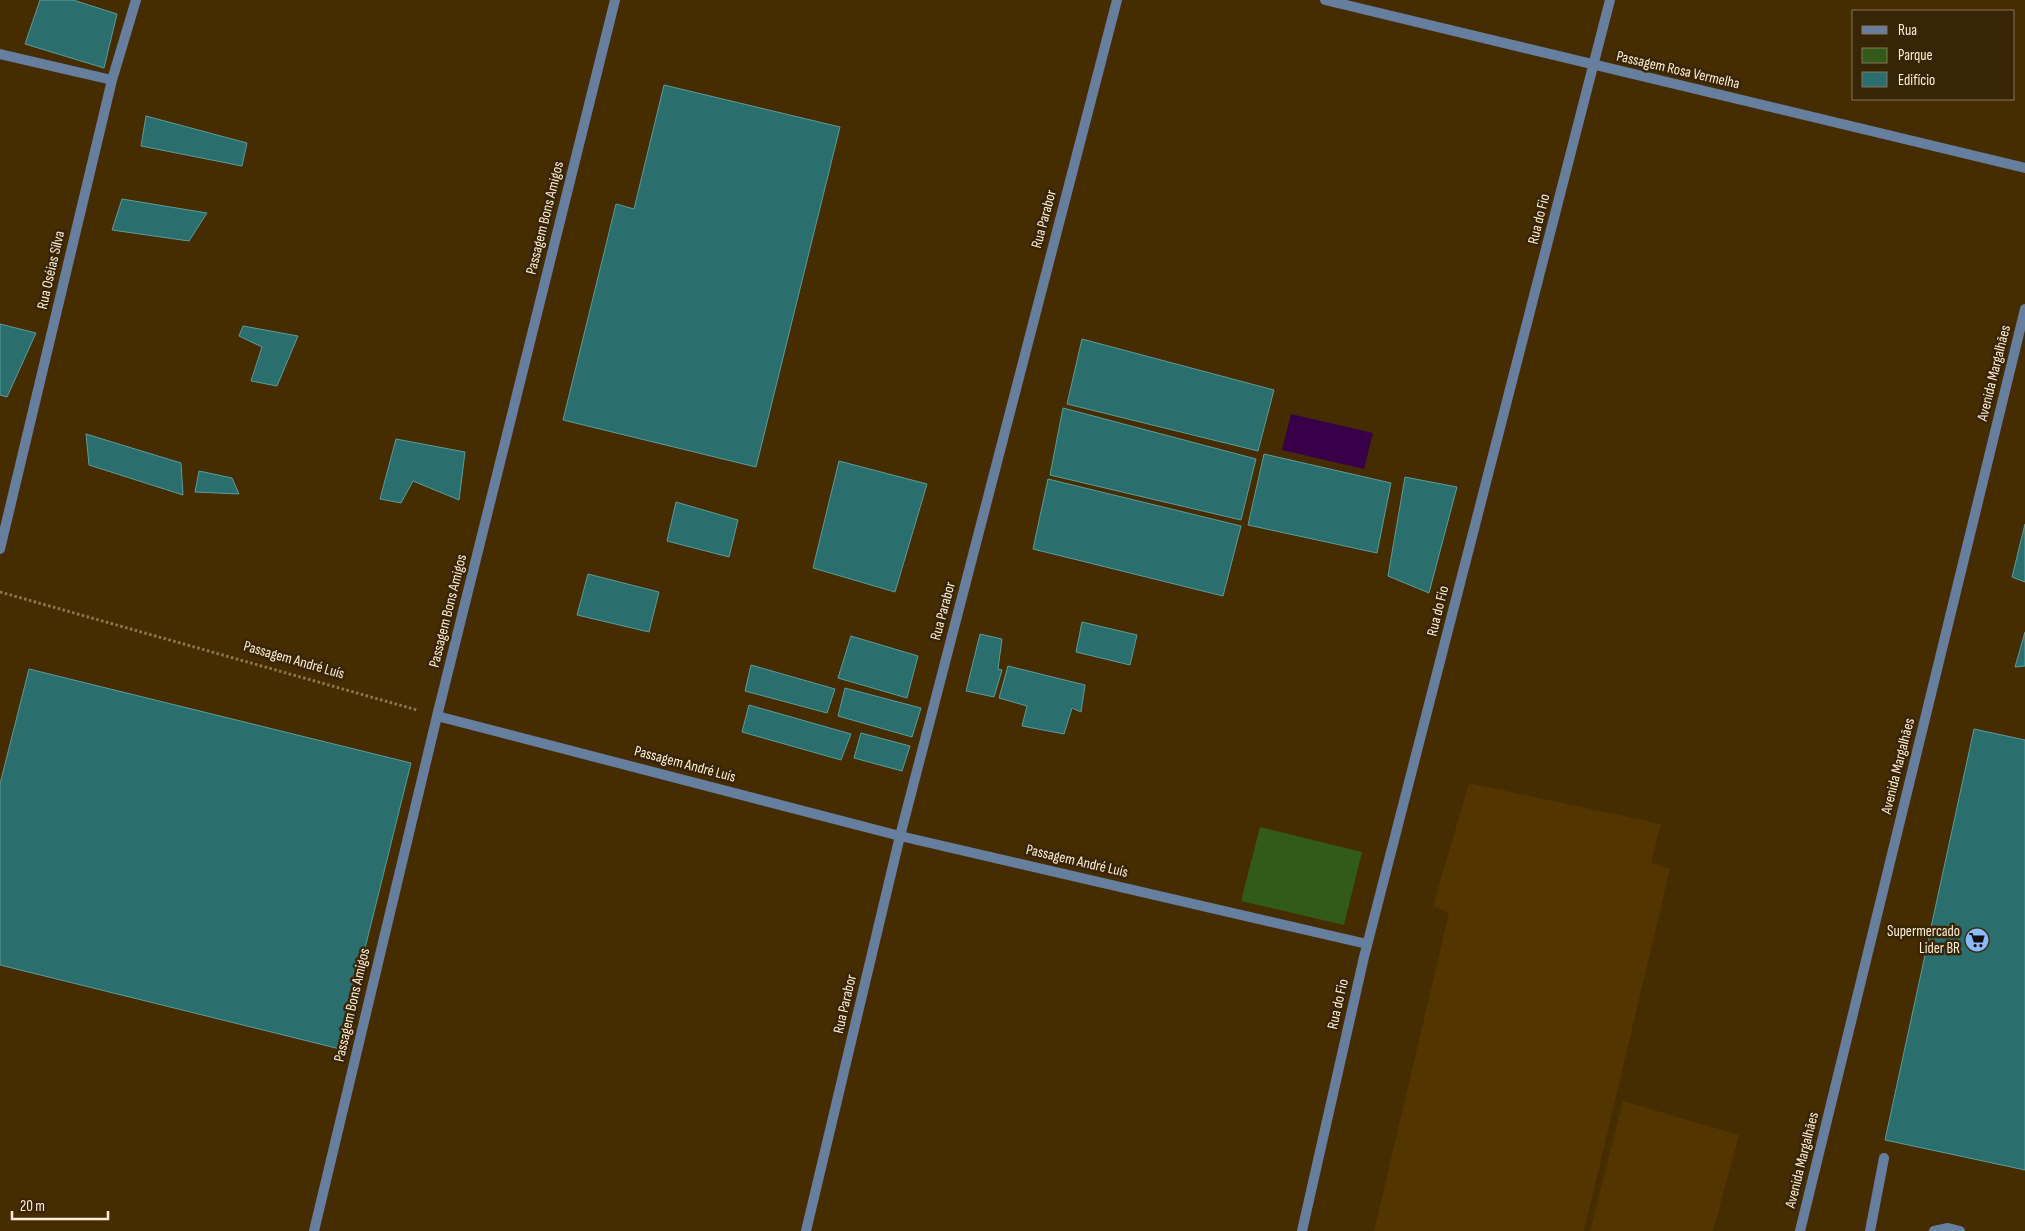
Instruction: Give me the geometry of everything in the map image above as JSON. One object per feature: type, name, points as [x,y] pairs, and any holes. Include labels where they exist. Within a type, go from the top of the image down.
[{"type":"street","name":"Rua Oséias Silva","points":[[0,549],[112,80],[136,0]]},
{"type":"street","name":"Passagem Bons Amigos","points":[[314,1231],[437,716],[615,0]]},
{"type":"street","name":"Rua Parabor","points":[[806,1231],[900,836],[1117,0]]},
{"type":"street","name":"Passagem Rosa Vermelha","points":[[1324,0],[2025,168]]},
{"type":"street","name":"Rua do Fio","points":[[1302,1231],[1367,944],[1610,0]]},
{"type":"street","points":[[0,54],[112,80]]},
{"type":"street","name":"Avenida Margalhães","points":[[1800,1231],[2025,309]]},
{"type":"street","name":"Passagem André Luís","points":[[437,716],[900,836],[1367,944]]},
{"type":"street","points":[[1870,1231],[1884,1158]]},
{"type":"street","points":[[1934,1231],[1948,1228],[1960,1231]]},
{"type":"path","name":"Passagem André Luís","points":[[0,592],[437,716]]},
{"type":"shaded area","points":[[1291,414],[1373,433],[1364,469],[1282,450]]},
{"type":"shaded area","points":[[1469,783],[1661,824],[1651,863],[1670,869],[1584,1231],[1374,1231],[1449,913],[1433,906]]},
{"type":"shaded area","points":[[1623,1101],[1739,1135],[1713,1231],[1590,1231]]},
{"type":"green space","points":[[1260,827],[1362,852],[1344,925],[1241,901]]},
{"type":"building","points":[[40,0],[73,0],[117,14],[104,68],[25,44]]},
{"type":"building","points":[[664,85],[840,127],[756,467],[563,420],[616,204],[634,209]]},
{"type":"building","points":[[146,116],[247,143],[242,166],[141,146]]},
{"type":"building","points":[[122,199],[207,213],[189,241],[112,230]]},
{"type":"building","points":[[0,324],[36,333],[7,397],[0,395]]},
{"type":"building","points":[[243,326],[298,336],[277,386],[251,381],[262,347],[239,336]]},
{"type":"building","points":[[1082,339],[1274,390],[1258,451],[1067,404]]},
{"type":"building","points":[[1063,408],[1256,459],[1241,520],[1050,475]]},
{"type":"building","points":[[86,434],[181,463],[183,495],[89,465]]},
{"type":"building","points":[[396,439],[465,452],[459,500],[413,481],[401,503],[380,499]]},
{"type":"building","points":[[1264,454],[1391,483],[1377,553],[1248,525]]},
{"type":"building","points":[[839,461],[927,484],[895,592],[813,568]]},
{"type":"building","points":[[199,471],[232,478],[239,494],[195,492]]},
{"type":"building","points":[[1405,477],[1457,487],[1429,593],[1388,576]]},
{"type":"building","points":[[1048,479],[1241,526],[1223,596],[1033,549]]},
{"type":"building","points":[[676,502],[738,520],[729,557],[667,541]]},
{"type":"building","points":[[2025,524],[2025,582],[2012,577]]},
{"type":"building","points":[[588,574],[659,592],[649,632],[577,615]]},
{"type":"building","points":[[1082,622],[1137,635],[1130,665],[1076,652]]},
{"type":"building","points":[[2025,632],[2025,666],[2015,667]]},
{"type":"building","points":[[980,634],[1002,639],[998,669],[1002,670],[994,697],[966,691]]},
{"type":"building","points":[[851,636],[918,656],[907,698],[838,678]]},
{"type":"building","points":[[751,665],[835,689],[827,713],[745,691]]},
{"type":"building","points":[[1008,666],[1085,685],[1081,712],[1072,708],[1064,734],[1022,726],[1027,706],[999,698]]},
{"type":"building","points":[[29,669],[411,763],[340,1049],[0,965],[0,784]]},
{"type":"building","points":[[845,688],[921,708],[912,737],[838,716]]},
{"type":"building","points":[[749,705],[851,734],[841,760],[742,732]]},
{"type":"building","name":"Supermercado Lider BR","points":[[1974,729],[2025,740],[2025,1170],[1885,1140]]},
{"type":"building","points":[[861,733],[910,746],[902,771],[854,758]]},
{"type":"place","name":"Supermercado Lider BR","points":[[1977,940]]}]
